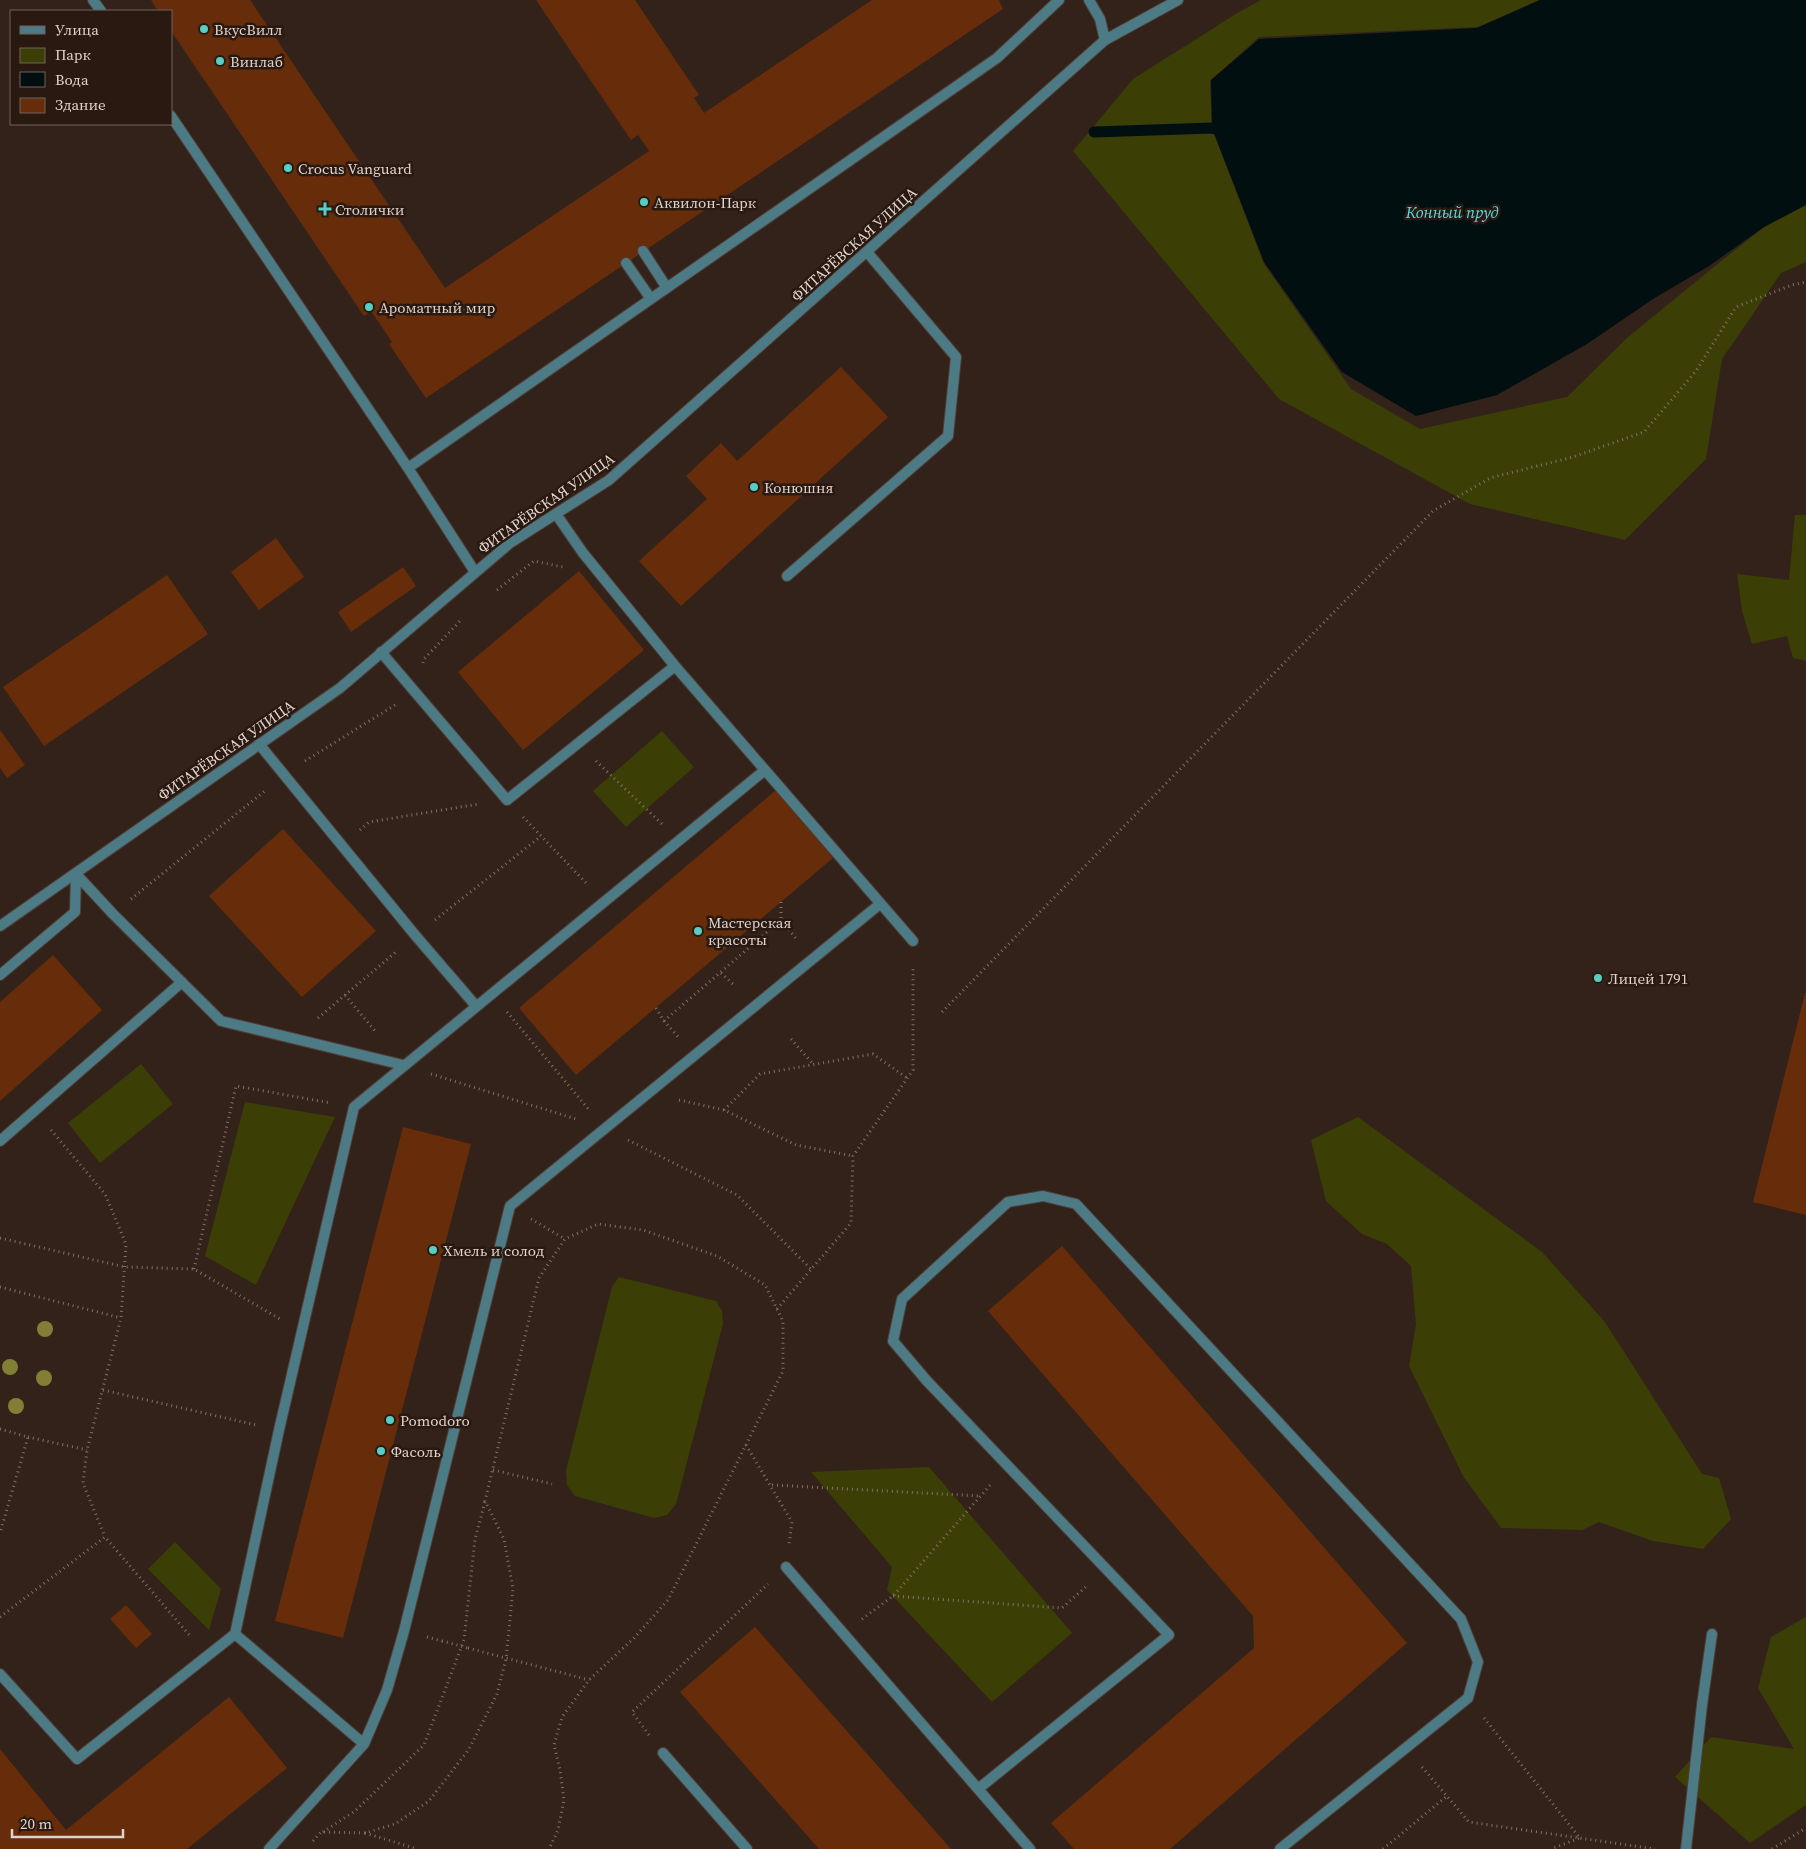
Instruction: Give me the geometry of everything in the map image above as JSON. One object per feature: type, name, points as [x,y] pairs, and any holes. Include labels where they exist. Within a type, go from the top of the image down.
[{"type":"street","points":[[408,468],[996,58],[1059,0]]},
{"type":"street","points":[[1089,0],[1100,19],[1105,40]]},
{"type":"street","name":"ФИТАРЁВСКАЯ УЛИЦА","points":[[0,926],[340,688],[510,543],[609,480],[1105,40],[1178,0]]},
{"type":"street","points":[[172,117],[408,468],[475,572]]},
{"type":"street","points":[[642,251],[667,288]]},
{"type":"street","points":[[786,576],[948,436],[956,357],[867,252]]},
{"type":"street","points":[[626,263],[651,299]]},
{"type":"street","points":[[556,514],[582,553],[675,666],[913,941]]},
{"type":"street","points":[[381,652],[507,800],[675,666]]},
{"type":"street","points":[[259,744],[415,935],[476,1006]]},
{"type":"street","points":[[0,1674],[77,1760],[235,1634],[279,1430],[354,1107],[765,770]]},
{"type":"street","points":[[76,874],[113,914],[222,1022],[403,1065]]},
{"type":"street","points":[[0,976],[75,912],[76,874]]},
{"type":"street","points":[[269,1849],[364,1744],[387,1690],[404,1631],[510,1206],[880,904]]},
{"type":"street","points":[[0,1141],[182,982]]},
{"type":"street","points":[[978,1789],[1169,1634],[1007,1466],[927,1381],[893,1341],[902,1299],[1008,1202],[1043,1196],[1076,1204],[1460,1619],[1478,1662],[1468,1698],[1280,1849]]},
{"type":"street","points":[[786,1567],[1030,1849]]},
{"type":"street","points":[[235,1634],[364,1744]]},
{"type":"street","points":[[1686,1849],[1712,1634]]},
{"type":"street","points":[[663,1753],[746,1849]]},
{"type":"path","points":[[942,1012],[1433,511],[1490,478],[1573,457],[1644,432],[1696,371],[1736,307],[1792,285],[1806,282]]},
{"type":"path","points":[[491,594],[534,561],[566,568],[582,553]]},
{"type":"path","points":[[113,914],[285,774],[415,692],[424,659],[463,618]]},
{"type":"path","points":[[578,743],[679,840]]},
{"type":"path","points":[[507,800],[604,901]]},
{"type":"path","points":[[342,845],[369,822],[476,805]]},
{"type":"path","points":[[781,902],[781,920],[812,960]]},
{"type":"path","points":[[664,1021],[781,920]]},
{"type":"path","points":[[777,1309],[851,1223],[853,1156],[912,1070],[913,941]]},
{"type":"path","points":[[721,973],[734,986]]},
{"type":"path","points":[[492,993],[605,1128]]},
{"type":"path","points":[[656,1008],[664,1021],[693,1056]]},
{"type":"path","points":[[791,1039],[814,1064]]},
{"type":"path","points":[[724,1110],[760,1074],[814,1064],[874,1054],[907,1078]]},
{"type":"path","points":[[403,1065],[605,1128],[737,1195],[811,1269]]},
{"type":"path","points":[[194,1268],[236,1086],[354,1107]]},
{"type":"path","points":[[648,1093],[724,1110],[796,1146],[853,1156]]},
{"type":"path","points":[[35,1110],[105,1194],[126,1244],[121,1318],[87,1450],[83,1483],[105,1537],[208,1656]]},
{"type":"path","points":[[510,1206],[565,1240]]},
{"type":"path","points":[[310,1844],[321,1832],[355,1812],[424,1745],[464,1640],[475,1539],[539,1278],[565,1240],[598,1224],[643,1230],[717,1256],[765,1285],[783,1321],[783,1371],[668,1600],[634,1638],[589,1680],[562,1717],[554,1745],[564,1800],[558,1830],[548,1849]]},
{"type":"path","points":[[0,1238],[125,1267],[194,1268],[302,1332]]},
{"type":"path","points":[[0,1287],[121,1318]]},
{"type":"path","points":[[103,1390],[279,1430]]},
{"type":"path","points":[[0,1429],[87,1450]]},
{"type":"path","points":[[0,1533],[28,1437]]},
{"type":"path","points":[[663,1753],[632,1712],[786,1567],[792,1522],[746,1444]]},
{"type":"path","points":[[843,1633],[893,1596],[1007,1466]]},
{"type":"path","points":[[493,1470],[552,1484]]},
{"type":"path","points":[[772,1486],[980,1496]]},
{"type":"path","points":[[365,1833],[394,1824],[429,1801],[469,1749],[497,1694],[506,1658],[513,1589],[504,1539],[485,1501]]},
{"type":"path","points":[[0,1617],[105,1537]]},
{"type":"path","points":[[893,1596],[1062,1608],[1106,1568]]},
{"type":"path","points":[[421,1636],[589,1680]]},
{"type":"path","points":[[1468,1698],[1580,1838]]},
{"type":"path","points":[[1406,1748],[1469,1822],[1655,1849]]},
{"type":"path","points":[[1383,1849],[1447,1796]]},
{"type":"path","points":[[1772,1849],[1806,1828]]},
{"type":"path","points":[[321,1832],[365,1833],[417,1849]]},
{"type":"path","points":[[1552,1849],[1580,1838]]},
{"type":"green space","points":[[1261,0],[1539,0],[1478,27],[1259,37],[1210,81],[1212,129],[1264,264],[1351,389],[1420,429],[1567,397],[1627,338],[1715,266],[1763,228],[1806,204],[1806,262],[1781,273],[1722,359],[1706,459],[1625,540],[1470,504],[1279,399],[1073,151],[1133,79]]},
{"type":"green space","points":[[1795,515],[1806,515],[1806,661],[1793,658],[1787,636],[1752,644],[1742,611],[1737,574],[1789,580]]},
{"type":"green space","points":[[662,731],[694,767],[626,827],[593,791]]},
{"type":"green space","points":[[141,1064],[173,1104],[100,1163],[68,1123]]},
{"type":"green space","points":[[245,1102],[335,1117],[256,1285],[205,1256]]},
{"type":"green space","points":[[1358,1117],[1542,1252],[1605,1322],[1702,1474],[1719,1478],[1731,1519],[1703,1549],[1653,1541],[1599,1522],[1582,1530],[1501,1528],[1463,1476],[1409,1366],[1416,1324],[1411,1266],[1387,1244],[1362,1234],[1326,1201],[1311,1140]]},
{"type":"green space","points":[[619,1277],[716,1301],[722,1311],[723,1324],[676,1504],[667,1515],[654,1518],[575,1496],[567,1485],[566,1471],[612,1287]]},
{"type":"green space","points":[[929,1467],[1072,1633],[992,1702],[887,1590],[892,1567],[811,1472]]},
{"type":"green space","points":[[175,1542],[221,1589],[209,1630],[148,1569]]},
{"type":"green space","points":[[1806,1617],[1806,1805],[1750,1843],[1675,1777],[1711,1737],[1794,1749],[1758,1688],[1771,1637]]},
{"type":"water","name":"Конный пруд","points":[[1540,0],[1806,0],[1806,205],[1764,227],[1709,266],[1653,299],[1587,344],[1497,395],[1416,416],[1342,372],[1264,262],[1212,128],[1211,80],[1259,39],[1477,28]]},
{"type":"building","name":"Аквилон-Парк","points":[[151,0],[250,0],[445,288],[649,151],[638,135],[631,140],[536,0],[635,0],[699,95],[694,98],[704,113],[872,0],[999,0],[1003,9],[426,398],[389,344],[392,342],[371,311],[364,316],[172,32],[172,10],[157,10]]},
{"type":"building","name":"Конюшня","points":[[841,367],[888,417],[681,606],[639,561],[707,499],[686,476],[721,443],[737,461]]},
{"type":"building","points":[[276,538],[304,577],[259,610],[231,572]]},
{"type":"building","points":[[403,567],[416,586],[351,632],[338,612]]},
{"type":"building","points":[[579,571],[644,650],[523,750],[458,672]]},
{"type":"building","points":[[167,575],[208,634],[44,746],[3,687]]},
{"type":"building","points":[[0,730],[25,765],[7,778],[0,768]]},
{"type":"building","points":[[776,790],[833,858],[576,1075],[519,1008]]},
{"type":"building","points":[[283,829],[376,931],[302,997],[209,896]]},
{"type":"building","points":[[53,955],[102,1010],[0,1101],[0,1002]]},
{"type":"building","points":[[1806,993],[1806,1215],[1753,1202]]},
{"type":"building","points":[[403,1127],[471,1144],[343,1638],[275,1621]]},
{"type":"building","points":[[1062,1246],[1407,1643],[1170,1849],[1074,1849],[1051,1823],[1254,1648],[1253,1616],[988,1311]]},
{"type":"building","points":[[126,1605],[152,1634],[136,1648],[110,1619]]},
{"type":"building","points":[[755,1627],[951,1849],[819,1849],[680,1692]]},
{"type":"building","points":[[229,1697],[287,1768],[187,1849],[0,1849],[0,1749],[66,1830]]},
{"type":"waterway","points":[[1094,132],[1212,128],[1226,132]]},
{"type":"place","name":"ВкусВилл","points":[[204,29]]},
{"type":"place","name":"Винлаб","points":[[220,61]]},
{"type":"place","name":"Crocus Vanguard","points":[[288,168]]},
{"type":"place","name":"Аквилон-Парк","points":[[644,202]]},
{"type":"place","name":"Столички","points":[[325,209]]},
{"type":"place","name":"Ароматный мир","points":[[369,307]]},
{"type":"place","name":"Конюшня","points":[[754,487]]},
{"type":"place","name":"Мастерская красоты","points":[[698,931]]},
{"type":"place","name":"Лицей 1791","points":[[1598,978]]},
{"type":"place","name":"Хмель и солод","points":[[433,1250]]},
{"type":"place","name":"Pomodoro","points":[[390,1420]]},
{"type":"place","name":"Фасоль","points":[[381,1451]]}]
